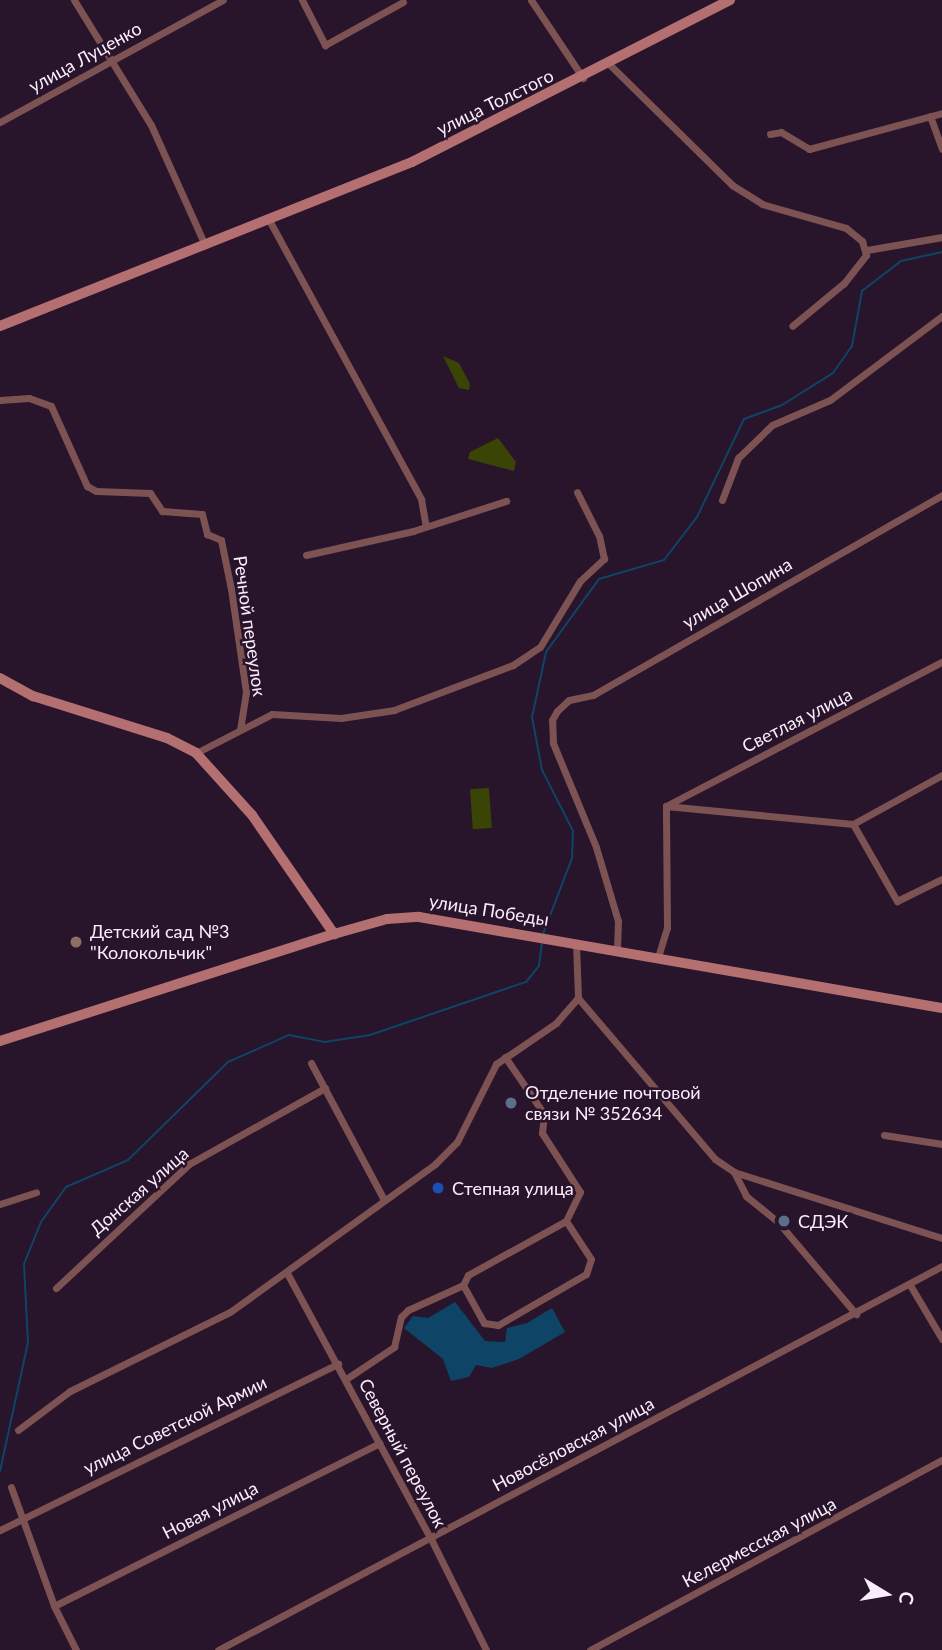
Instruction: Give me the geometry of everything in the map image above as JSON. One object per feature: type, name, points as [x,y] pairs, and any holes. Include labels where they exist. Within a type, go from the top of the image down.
[{"type":"street","points":[[74,0],[113,58],[151,125],[205,245]]},
{"type":"street","name":"улица Луценко","points":[[0,122],[223,0]]},
{"type":"street","points":[[302,0],[325,45],[404,2]]},
{"type":"street","points":[[531,0],[583,78]]},
{"type":"street","name":"улица Толстого","points":[[0,326],[412,162],[583,78],[730,0]]},
{"type":"street","points":[[609,64],[732,185],[762,204],[846,228],[867,250]]},
{"type":"street","points":[[770,134],[781,132],[809,149],[942,113]]},
{"type":"street","points":[[930,116],[942,149]]},
{"type":"street","points":[[269,220],[421,499],[426,526]]},
{"type":"street","points":[[792,326],[844,283],[867,250],[942,237]]},
{"type":"street","points":[[722,500],[738,458],[772,425],[830,400],[942,316]]},
{"type":"street","name":"Речной переулок","points":[[0,400],[29,398],[51,406],[87,486],[96,491],[150,493],[162,510],[202,514],[207,534],[221,540],[246,692],[240,730]]},
{"type":"street","points":[[196,753],[272,714],[341,718],[394,710],[493,676],[540,647],[579,581],[604,559],[599,536],[577,492]]},
{"type":"street","name":"улица Шопина","points":[[617,949],[618,921],[596,846],[553,743],[552,720],[569,700],[593,695],[942,495]]},
{"type":"street","points":[[306,555],[426,526],[506,500]]},
{"type":"street","name":"Светлая улица","points":[[666,806],[942,662]]},
{"type":"street","points":[[0,679],[33,695],[167,738],[196,753],[252,815],[334,934]]},
{"type":"street","points":[[658,957],[667,928],[666,806],[853,824],[942,775]]},
{"type":"street","points":[[853,824],[897,901],[942,879]]},
{"type":"street","name":"улица Победы","points":[[0,1041],[334,934],[387,919],[419,917],[617,949],[942,1009]]},
{"type":"street","points":[[576,942],[578,998],[691,1135],[734,1172],[746,1196],[778,1222],[856,1314]]},
{"type":"street","points":[[18,1430],[71,1391],[230,1312],[384,1200],[457,1142],[496,1064],[556,1023],[578,998]]},
{"type":"street","points":[[346,1379],[394,1347],[401,1317],[408,1310],[463,1284],[468,1275],[566,1221],[580,1192],[542,1133],[544,1114],[505,1057]]},
{"type":"street","points":[[311,1063],[384,1200]]},
{"type":"street","name":"Донская улица","points":[[56,1288],[189,1164],[325,1088]]},
{"type":"street","points":[[884,1135],[942,1144]]},
{"type":"street","points":[[734,1172],[942,1238]]},
{"type":"street","points":[[0,1204],[36,1192]]},
{"type":"street","points":[[463,1284],[484,1323],[498,1325],[586,1274],[591,1259],[566,1221]]},
{"type":"street","name":"Новосёловская улица","points":[[218,1650],[856,1314],[942,1266]]},
{"type":"street","name":"Северный переулок","points":[[287,1273],[430,1536],[486,1650]]},
{"type":"street","points":[[910,1285],[942,1339]]},
{"type":"street","name":"улица Советской Армии","points":[[0,1530],[24,1515],[338,1364]]},
{"type":"street","name":"Новая улица","points":[[54,1606],[380,1443]]},
{"type":"street","name":"Келермесская улица","points":[[590,1650],[942,1460]]},
{"type":"street","points":[[11,1487],[24,1515],[54,1606],[76,1650]]},
{"type":"green space","points":[[443,356],[459,363],[470,384],[469,390],[459,388]]},
{"type":"green space","points":[[498,438],[516,462],[514,471],[468,459],[470,452]]},
{"type":"green space","points":[[489,788],[492,828],[473,829],[470,789]]},
{"type":"water","points":[[455,1302],[485,1341],[505,1342],[507,1328],[527,1323],[552,1308],[565,1332],[519,1359],[492,1368],[476,1365],[469,1377],[451,1381],[443,1359],[404,1328],[413,1316],[428,1318]]},
{"type":"waterway","points":[[543,934],[572,858],[573,831],[542,770],[532,717],[546,652],[599,579],[664,560],[697,517],[744,419],[782,405],[833,373],[852,346],[862,291],[901,261],[942,252]]},
{"type":"waterway","points":[[0,1471],[28,1343],[24,1264],[41,1222],[66,1187],[128,1160],[228,1062],[289,1035],[324,1042],[370,1035],[526,982],[539,966],[542,943]]},
{"type":"place","name":"Детский сад №3 \"Колокольчик\"","points":[[76,942]]},
{"type":"place","name":"Отделение почтовой связи № 352634","points":[[511,1103]]},
{"type":"place","name":"Степная улица","points":[[438,1188]]},
{"type":"place","name":"СДЭК","points":[[784,1221]]}]
